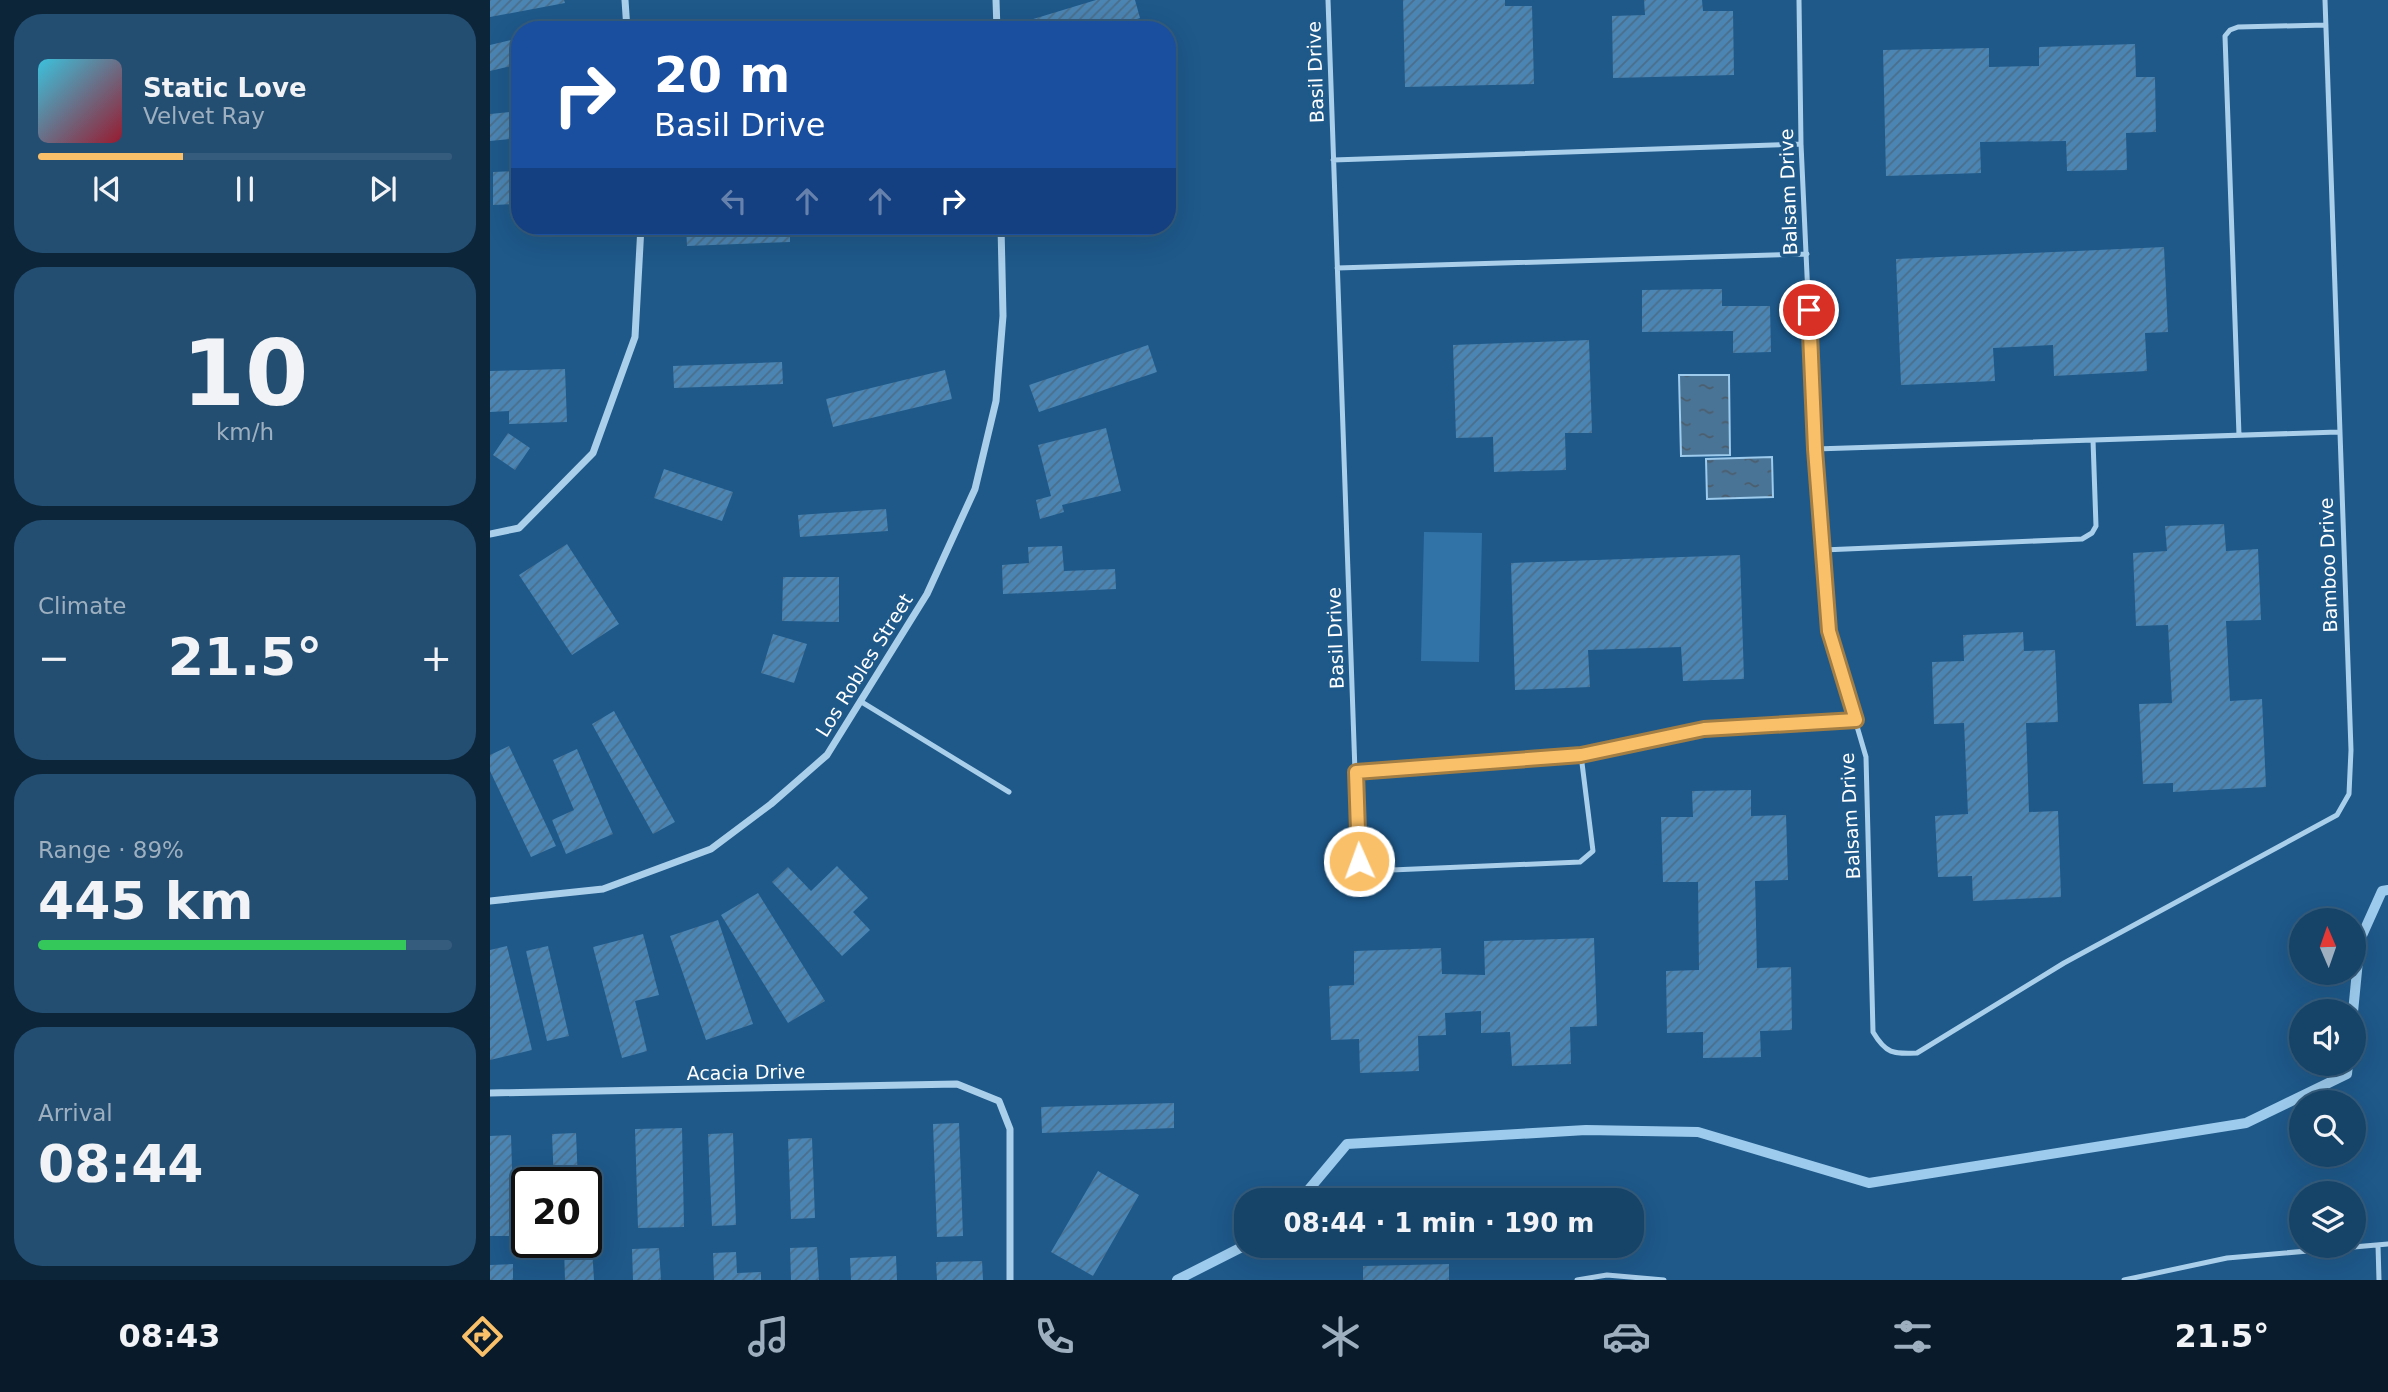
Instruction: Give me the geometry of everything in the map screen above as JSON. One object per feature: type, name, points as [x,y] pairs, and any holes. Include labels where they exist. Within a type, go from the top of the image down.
[{"type":"street","points":[[625,0],[626,21]]},
{"type":"street","points":[[996,0],[997,21]]},
{"type":"street","points":[[490,534],[519,528],[593,453],[635,337],[641,235]]},
{"type":"street","name":"Los Robles Street","points":[[490,901],[603,889],[710,849],[771,804],[827,755],[927,594],[975,489],[996,401],[1003,316],[1001,235]]},
{"type":"street","name":"Acacia Drive","points":[[490,1093],[957,1084],[999,1101],[1010,1129],[1010,1280]]},
{"type":"lane","name":"Basil Drive","points":[[1328,0],[1359,861],[1368,871],[1580,862],[1593,851],[1581,755]]},
{"type":"lane","name":"Balsam Drive","points":[[1800,0],[1801,144],[1815,449],[1829,631],[1866,757],[1873,1032],[1882,1048],[1897,1054],[1917,1053],[2064,963]]},
{"type":"lane","name":"Bamboo Drive","points":[[2064,963],[2337,816],[2349,794],[2351,750],[2325,0]]},
{"type":"lane","points":[[2239,435],[2225,36],[2238,27],[2326,24]]},
{"type":"lane","points":[[1333,160],[1801,144]]},
{"type":"lane","points":[[1337,268],[1807,254]]},
{"type":"lane","points":[[1815,449],[2338,432]]},
{"type":"lane","points":[[1823,550],[2082,539],[2092,533],[2096,526],[2093,440]]},
{"type":"lane","points":[[860,701],[1009,792]]},
{"type":"lane","points":[[1356,772],[1581,755],[1704,729],[1856,720]]},
{"type":"lane","points":[[2378,1244],[2379,1280]]},
{"type":"lane","points":[[2124,1280],[2227,1258],[2388,1244]]},
{"type":"lane","points":[[1577,1280],[1607,1275],[1664,1280]]},
{"type":"shaded area","points":[[1424,532],[1482,533],[1479,662],[1421,661]]},
{"type":"water","points":[[1679,375],[1729,375],[1730,455],[1681,456]]},
{"type":"water","points":[[1772,457],[1773,497],[1707,499],[1706,459]]},
{"type":"building","points":[[490,0],[564,0],[565,3],[490,17]]},
{"type":"building","points":[[1096,0],[1135,0],[1140,18],[1130,21],[1030,20]]},
{"type":"building","points":[[1403,0],[1505,0],[1505,6],[1532,6],[1534,84],[1405,87]]},
{"type":"building","points":[[1644,0],[1702,0],[1703,11],[1733,11],[1734,75],[1613,78],[1612,16],[1645,15]]},
{"type":"building","points":[[511,40],[511,66],[490,71],[490,45]]},
{"type":"building","points":[[2135,44],[2136,77],[2155,77],[2156,132],[2126,133],[2127,170],[2067,171],[2066,141],[1980,142],[1981,173],[1886,176],[1883,50],[1989,48],[1989,67],[2039,66],[2039,47]]},
{"type":"building","points":[[511,112],[511,139],[490,141],[490,114]]},
{"type":"building","points":[[511,171],[511,204],[493,205],[493,172]]},
{"type":"building","points":[[686,235],[790,235],[790,242],[687,246]]},
{"type":"building","points":[[2164,247],[2168,332],[2145,333],[2147,371],[2054,376],[2053,345],[1993,348],[1995,381],[1901,385],[1896,259]]},
{"type":"building","points":[[1722,289],[1722,306],[1770,306],[1771,352],[1733,353],[1733,331],[1642,332],[1642,290]]},
{"type":"building","points":[[1589,340],[1592,433],[1565,433],[1566,470],[1494,472],[1493,437],[1456,438],[1453,345]]},
{"type":"building","points":[[1148,345],[1157,372],[1039,412],[1029,385]]},
{"type":"building","points":[[782,362],[783,384],[674,388],[673,366]]},
{"type":"building","points":[[565,369],[567,422],[509,424],[509,411],[490,412],[490,371]]},
{"type":"building","points":[[945,370],[952,399],[833,427],[826,399]]},
{"type":"building","points":[[1106,428],[1121,491],[1062,505],[1064,512],[1040,519],[1036,500],[1051,496],[1038,445]]},
{"type":"building","points":[[508,433],[530,448],[515,470],[493,455]]},
{"type":"building","points":[[664,469],[733,492],[722,521],[654,498]]},
{"type":"building","points":[[886,509],[888,531],[800,537],[798,515]]},
{"type":"building","points":[[2224,524],[2226,551],[2258,549],[2261,620],[2226,621],[2230,701],[2262,699],[2266,787],[2173,792],[2173,783],[2143,784],[2139,704],[2172,703],[2168,625],[2136,626],[2133,553],[2167,551],[2165,526]]},
{"type":"building","points":[[567,544],[619,624],[572,655],[519,575]]},
{"type":"building","points":[[1062,546],[1064,571],[1115,569],[1116,589],[1003,594],[1002,565],[1029,563],[1028,547]]},
{"type":"building","points":[[1740,555],[1744,679],[1683,681],[1681,647],[1588,650],[1590,687],[1515,690],[1511,563]]},
{"type":"building","points":[[783,577],[839,577],[839,622],[782,621]]},
{"type":"building","points":[[2023,632],[2024,651],[2055,650],[2058,722],[2026,723],[2029,812],[2058,811],[2061,897],[1973,901],[1972,876],[1938,877],[1935,816],[1968,814],[1964,723],[1934,724],[1932,662],[1964,661],[1963,635]]},
{"type":"building","points":[[773,634],[807,644],[794,683],[761,673]]},
{"type":"building","points":[[614,711],[675,822],[653,834],[592,724]]},
{"type":"building","points":[[509,746],[556,846],[531,857],[490,771],[490,755]]},
{"type":"building","points":[[577,749],[613,834],[566,854],[552,820],[574,810],[553,760]]},
{"type":"building","points":[[1751,790],[1751,816],[1786,815],[1788,880],[1755,881],[1757,968],[1791,967],[1792,1030],[1760,1031],[1761,1057],[1703,1058],[1703,1032],[1667,1033],[1666,971],[1699,970],[1698,882],[1663,882],[1661,817],[1693,817],[1692,791]]},
{"type":"building","points":[[837,866],[868,898],[853,912],[870,930],[842,956],[772,882],[788,867],[811,891]]},
{"type":"building","points":[[758,893],[825,1001],[788,1023],[721,915]]},
{"type":"building","points":[[718,920],[753,1024],[706,1040],[670,936]]},
{"type":"building","points":[[643,934],[659,995],[635,1001],[647,1051],[622,1058],[593,947]]},
{"type":"building","points":[[1594,938],[1597,1026],[1570,1027],[1571,1064],[1512,1066],[1510,1032],[1481,1033],[1481,1011],[1445,1013],[1446,1035],[1418,1036],[1419,1071],[1360,1073],[1359,1039],[1331,1040],[1329,986],[1354,985],[1354,951],[1441,948],[1442,974],[1485,975],[1484,941]]},
{"type":"building","points":[[507,946],[532,1050],[490,1060],[490,950]]},
{"type":"building","points":[[548,946],[569,1036],[547,1041],[526,951]]},
{"type":"building","points":[[1174,1103],[1174,1128],[1042,1133],[1041,1107]]},
{"type":"building","points":[[959,1123],[963,1236],[937,1237],[933,1124]]},
{"type":"building","points":[[682,1128],[684,1227],[638,1228],[635,1129]]},
{"type":"building","points":[[576,1133],[577,1167],[553,1167],[552,1134]]},
{"type":"building","points":[[733,1133],[736,1225],[712,1226],[708,1134]]},
{"type":"building","points":[[511,1135],[511,1236],[490,1236],[490,1136]]},
{"type":"building","points":[[812,1138],[815,1218],[791,1219],[788,1139]]},
{"type":"building","points":[[1098,1171],[1139,1195],[1093,1276],[1051,1252]]},
{"type":"building","points":[[817,1247],[819,1280],[791,1280],[790,1248]]},
{"type":"building","points":[[659,1248],[661,1280],[633,1280],[632,1249]]},
{"type":"building","points":[[736,1252],[737,1273],[761,1272],[761,1280],[714,1280],[713,1253]]},
{"type":"building","points":[[896,1256],[897,1280],[851,1280],[850,1258]]},
{"type":"building","points":[[564,1258],[593,1258],[594,1280],[565,1280]]},
{"type":"building","points":[[982,1261],[983,1280],[937,1280],[936,1262]]},
{"type":"building","points":[[513,1264],[513,1280],[490,1280],[490,1265]]},
{"type":"building","points":[[1449,1264],[1449,1280],[1363,1280],[1363,1266]]},
{"type":"waterway","points":[[2354,999],[2360,940],[2382,891],[2388,890]]},
{"type":"waterway","points":[[1310,1188],[1347,1144],[1586,1130],[1698,1132],[1869,1183],[2246,1123],[2343,1076]]},
{"type":"waterway","points":[[1177,1280],[1234,1251]]},
{"type":"route","points":[[1359,861],[1356,772],[1581,755],[1704,729],[1856,720],[1829,631],[1815,449],[1809,310]]}]
